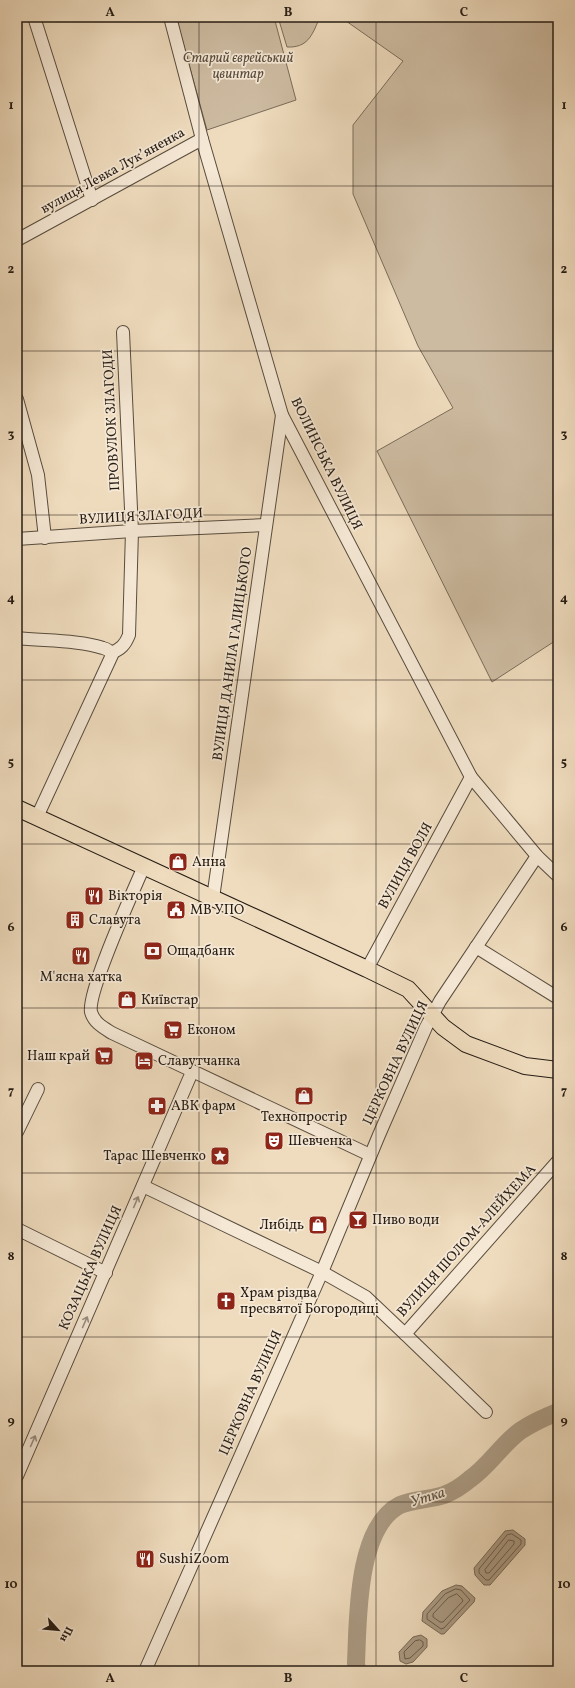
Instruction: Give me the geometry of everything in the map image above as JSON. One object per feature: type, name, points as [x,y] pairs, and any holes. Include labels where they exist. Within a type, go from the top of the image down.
[{"type":"main road","points":[[17,808],[408,989],[432,1016],[454,1037],[466,1044],[525,1066],[558,1070]]},
{"type":"street","points":[[34,17],[92,200]]},
{"type":"street","name":"ВОЛИНСЬКА ВУЛИЦЯ","points":[[170,17],[202,139],[282,415],[471,777],[537,856],[558,876]]},
{"type":"street","name":"вулиця Левка Лукʼяненка","points":[[17,240],[202,139]]},
{"type":"street","name":"ПРОВУЛОК ЗЛАГОДИ","points":[[111,653],[120,649],[126,644],[129,635],[132,531],[123,332]]},
{"type":"street","points":[[17,399],[38,475],[45,538]]},
{"type":"street","name":"ВУЛИЦЯ ДАНИЛА ГАЛИЦЬКОГО","points":[[213,898],[282,415]]},
{"type":"street","name":"ВУЛИЦЯ ЗЛАГОДИ","points":[[17,539],[132,531],[266,525]]},
{"type":"street","points":[[17,638],[83,644],[103,648],[111,653],[112,659],[38,817]]},
{"type":"street","name":"ВУЛИЦЯ ВОЛЯ","points":[[367,969],[471,777]]},
{"type":"street","name":"ЦЕРКОВНА ВУЛИЦЯ","points":[[145,1671],[322,1272],[370,1155],[432,1016],[537,856]]},
{"type":"street","points":[[144,866],[107,954],[91,1003],[93,1018],[96,1022],[112,1033],[192,1072],[370,1155]]},
{"type":"street","points":[[476,947],[558,998]]},
{"type":"street","name":"КОЗАЦЬКА ВУЛИЦЯ","points":[[17,1476],[192,1072]]},
{"type":"street","points":[[17,1132],[38,1089]]},
{"type":"street","name":"ВУЛИЦЯ ШОЛОМ-АЛЕЙХЕМА","points":[[143,1186],[322,1272],[366,1297],[405,1334],[558,1161]]},
{"type":"street","points":[[17,1229],[106,1273]]},
{"type":"street","points":[[405,1334],[486,1412]]},
{"type":"green space","name":"Старий єврейський цвинтар","points":[[176,17],[274,17],[296,100],[207,130]]},
{"type":"green space","points":[[278,17],[319,17],[319,19],[308,40],[294,47],[287,47]]},
{"type":"green space","points":[[344,17],[558,17],[558,639],[492,682],[377,451],[453,408],[418,346],[353,194],[353,125],[403,61],[346,21]]},
{"type":"water","points":[[513,1530],[525,1539],[525,1545],[490,1585],[484,1585],[475,1575],[474,1568],[505,1531]]},
{"type":"water","points":[[456,1585],[462,1586],[475,1598],[474,1602],[444,1634],[441,1634],[422,1621],[423,1612],[442,1591]]},
{"type":"water","points":[[421,1635],[427,1639],[427,1647],[413,1662],[406,1664],[400,1661],[399,1652],[413,1637]]},
{"type":"waterway","name":"Утка","points":[[357,1671],[356,1663],[359,1600],[362,1576],[367,1554],[375,1533],[386,1516],[400,1505],[444,1495],[464,1484],[477,1474],[520,1431],[529,1425],[558,1412]]},
{"type":"place","name":"Анна","points":[[178,862]]},
{"type":"place","name":"Вікторія","points":[[94,896]]},
{"type":"place","name":"МВ УПО","points":[[176,910]]},
{"type":"place","name":"Славута","points":[[75,920]]},
{"type":"place","name":"Ощадбанк","points":[[153,951]]},
{"type":"place","name":"М'ясна хатка","points":[[81,956]]},
{"type":"place","name":"Київстар","points":[[127,1000]]},
{"type":"place","name":"Економ","points":[[173,1030]]},
{"type":"place","name":"Наш край","points":[[104,1056]]},
{"type":"place","name":"Славутчанка","points":[[144,1061]]},
{"type":"place","name":"Технопростір","points":[[304,1096]]},
{"type":"place","name":"АВК фарм","points":[[157,1106]]},
{"type":"place","name":"Шевченка","points":[[274,1141]]},
{"type":"place","name":"Тарас Шевченко","points":[[220,1156]]},
{"type":"place","name":"Пиво води","points":[[358,1220]]},
{"type":"place","name":"Либідь","points":[[318,1225]]},
{"type":"place","name":"Храм різдва пресвятої Богородиці","points":[[226,1301]]},
{"type":"place","name":"SushiZoom","points":[[145,1559]]}]
